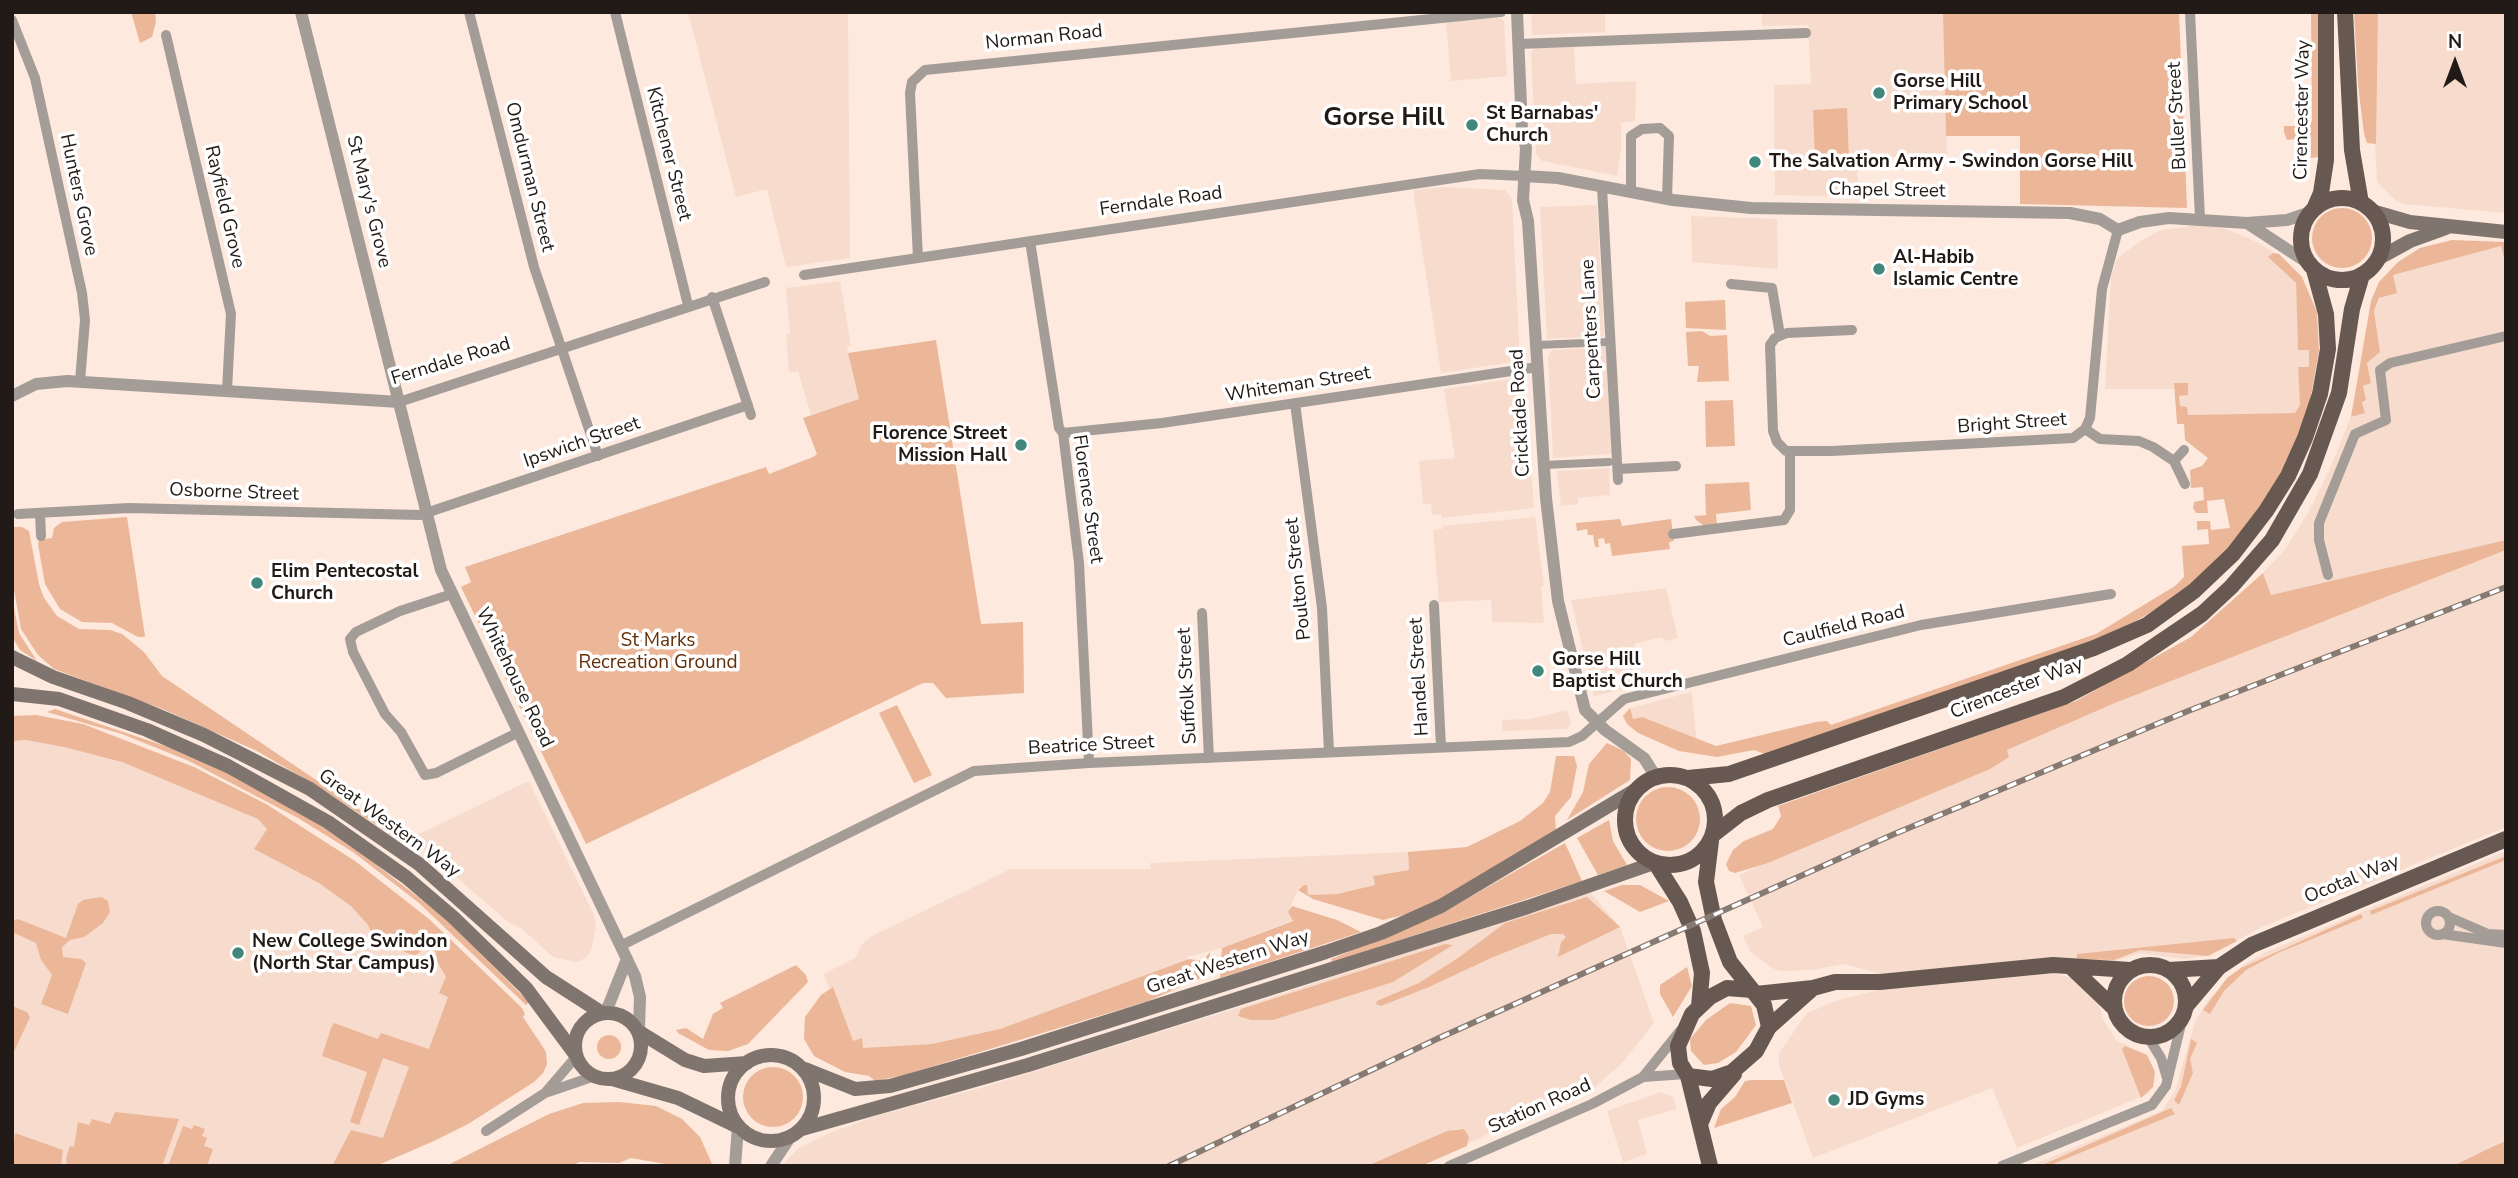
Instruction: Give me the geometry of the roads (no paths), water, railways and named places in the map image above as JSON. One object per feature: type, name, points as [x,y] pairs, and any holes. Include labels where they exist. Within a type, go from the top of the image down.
[{"type":"main road","name":"Cirencester Way","points":[[2313,209],[2322,193],[2326,163],[2326,12]]},
{"type":"main road","points":[[2345,12],[2351,149],[2367,207],[2383,233],[2379,258]]},
{"type":"main road","points":[[2448,227],[2410,241],[2379,258],[2362,275],[2349,280],[2335,280],[2311,267],[2300,239],[2305,220],[2313,209],[2341,198],[2402,220],[2506,232]]},
{"type":"main road","name":"Cirencester Way","points":[[1688,779],[1712,778],[1741,770],[2094,648],[2147,625],[2194,591],[2233,554],[2266,511],[2305,438],[2322,386],[2328,349],[2326,314],[2311,267]]},
{"type":"main road","name":"Cirencester Way","points":[[1712,837],[1741,813],[1761,803],[2064,697],[2128,664],[2202,614],[2246,571],[2272,540],[2311,474],[2339,393],[2352,310],[2362,275]]},
{"type":"main road","name":"Great Western Way","points":[[12,657],[48,675],[204,735],[310,789],[419,864],[546,977],[604,1012]]},
{"type":"main road","name":"Great Western Way","points":[[12,694],[60,699],[147,730],[228,766],[339,829],[453,916],[526,988],[575,1056]]},
{"type":"main road","points":[[1699,1006],[1702,973],[1693,931],[1680,902],[1655,863],[1631,844],[1625,825],[1627,806],[1637,789],[1656,777],[1677,775],[1688,779],[1709,797],[1715,815],[1706,882],[1714,920],[1730,962],[1764,1005],[1769,1027]]},
{"type":"main road","name":"Great Western Way","points":[[805,1069],[855,1089],[890,1086],[1021,1049],[1348,945],[1413,920],[1477,887],[1637,789]]},
{"type":"main road","points":[[1655,863],[1667,866],[1688,862],[1705,850],[1712,837]]},
{"type":"main road","name":"Ocotal Way","points":[[2184,1011],[2219,967],[2266,938],[2506,839]]},
{"type":"main road","name":"Great Western Way","points":[[802,1129],[1041,1061],[1528,907],[1655,863]]},
{"type":"main road","points":[[1710,1166],[1687,1075],[1678,1051],[1686,1023],[1699,1006],[1727,988],[1754,992],[1814,988],[1841,981],[1880,982],[2053,965],[2130,970],[2150,964],[2169,970],[2182,984],[2184,1011],[2168,1032],[2148,1037],[2126,1028],[2114,1008],[2072,968]]},
{"type":"main road","name":"Ocotal Way","points":[[2169,970],[2219,967]]},
{"type":"main road","points":[[2114,1008],[2116,987],[2130,970]]},
{"type":"main road","points":[[1700,1124],[1709,1103],[1756,1051],[1769,1027],[1814,988]]},
{"type":"main road","points":[[604,1012],[624,1015],[640,1030],[685,1059],[705,1066],[747,1063],[776,1055],[791,1059],[805,1069],[813,1101],[811,1112],[802,1129],[789,1139],[758,1140],[686,1101],[611,1079],[592,1077],[575,1056],[576,1040],[584,1026],[604,1012]]},
{"type":"main road","points":[[611,1079],[623,1075],[635,1063],[640,1030]]},
{"type":"main road","points":[[738,1127],[730,1111],[729,1092],[736,1075],[747,1063]]},
{"type":"main road","points":[[1687,1075],[1720,1078],[1740,1067]]},
{"type":"street","name":"St Mary's Grove","points":[[300,12],[399,402]]},
{"type":"street","name":"Omdurman Street","points":[[469,12],[534,267],[598,456]]},
{"type":"street","name":"Kitchener Street","points":[[615,12],[688,305]]},
{"type":"street","name":"Norman Road","points":[[918,258],[910,93],[912,82],[926,70],[1501,12]]},
{"type":"street","name":"Cricklade Road","points":[[1517,12],[1522,130],[1526,148],[1522,200],[1528,225],[1553,566],[1563,628],[1580,698],[1597,723],[1644,758],[1656,777]]},
{"type":"street","name":"Buller Street","points":[[2190,12],[2200,218]]},
{"type":"street","name":"Hunters Grove","points":[[12,20],[35,78],[82,293],[85,312],[80,382]]},
{"type":"street","points":[[1519,44],[1806,33]]},
{"type":"street","name":"Rayfield Grove","points":[[166,35],[232,314],[227,390]]},
{"type":"street","points":[[1631,193],[1631,136],[1642,129],[1660,128],[1669,135],[1667,200]]},
{"type":"street","name":"Ferndale Road","points":[[804,275],[1480,174],[1524,176]]},
{"type":"street","name":"Chapel Street","points":[[1524,176],[1558,178],[1667,200],[1751,208],[2070,213],[2100,219],[2118,230]]},
{"type":"street","name":"Carpenters Lane","points":[[1602,187],[1616,468]]},
{"type":"street","points":[[2118,230],[2144,221],[2200,218],[2247,222],[2287,220],[2313,209]]},
{"type":"street","points":[[2247,222],[2311,267]]},
{"type":"street","name":"Bright Street","points":[[1790,453],[2061,440],[2077,437],[2085,429],[2091,411],[2102,289],[2118,230]]},
{"type":"street","name":"Florence Street","points":[[1030,241],[1059,428],[1063,433],[1081,590],[1090,763]]},
{"type":"street","name":"Ferndale Road","points":[[12,396],[36,384],[80,382],[399,402],[712,297],[765,282]]},
{"type":"street","points":[[1731,284],[1772,288],[1780,335]]},
{"type":"street","name":"Ipswich Street","points":[[427,513],[598,456],[750,410],[712,297]]},
{"type":"street","points":[[1673,534],[1784,520],[1790,510],[1790,453],[1780,445],[1773,431],[1768,354],[1770,345],[1780,335],[1852,330]]},
{"type":"street","points":[[2328,575],[2318,526],[2355,434],[2386,420],[2380,370],[2390,363],[2506,336]]},
{"type":"street","points":[[1537,345],[1610,342]]},
{"type":"street","name":"Whiteman Street","points":[[1063,433],[1161,423],[1538,367]]},
{"type":"street","name":"Whitehouse Road","points":[[399,402],[442,570],[622,945],[638,985],[640,1030]]},
{"type":"street","name":"Poulton Street","points":[[1295,403],[1322,608],[1329,752]]},
{"type":"street","points":[[2085,429],[2100,439],[2145,443],[2174,461],[2185,484]]},
{"type":"street","points":[[2174,461],[2184,450]]},
{"type":"street","points":[[1544,465],[1616,468],[1676,466]]},
{"type":"street","name":"Osborne Street","points":[[19,514],[129,508],[402,516],[427,513]]},
{"type":"street","points":[[40,513],[41,536]]},
{"type":"street","points":[[1689,518],[1690,532]]},
{"type":"street","points":[[452,594],[400,611],[356,632],[350,639],[353,652],[385,714],[401,732],[425,775],[436,773],[519,732]]},
{"type":"street","name":"Caulfield Road","points":[[1597,723],[1624,699],[1873,637],[2030,605],[2111,594]]},
{"type":"street","name":"Handel Street","points":[[1434,605],[1441,747]]},
{"type":"street","name":"Suffolk Street","points":[[1202,613],[1209,758]]},
{"type":"street","name":"Beatrice Street","points":[[622,945],[974,771],[1090,763],[1569,742],[1597,723]]},
{"type":"street","points":[[2506,935],[2488,934],[2437,911],[2426,920],[2431,933],[2506,943]]},
{"type":"street","points":[[2442,934],[2450,927],[2449,917]]},
{"type":"street","points":[[604,1012],[627,958]]},
{"type":"street","points":[[2002,1166],[2145,1109],[2158,1099],[2168,1081],[2184,1011]]},
{"type":"street","name":"Station Road","points":[[1449,1166],[1592,1104],[1643,1077],[1686,1023]]},
{"type":"street","points":[[2148,1037],[2161,1058],[2168,1081]]},
{"type":"street","points":[[545,1093],[575,1056]]},
{"type":"street","name":"Station Road","points":[[1643,1077],[1687,1075]]},
{"type":"street","points":[[486,1131],[545,1093],[592,1077]]},
{"type":"street","points":[[735,1166],[738,1127]]},
{"type":"street","points":[[771,1166],[789,1139]]},
{"type":"railway","points":[[1169,1166],[1439,1038],[1892,835],[2188,711],[2506,587]]},
{"type":"place","name":"Gorse Hill Primary School","points":[[1879,93]]},
{"type":"place","name":"St Barnabas' Church","points":[[1472,125]]},
{"type":"place","name":"The Salvation Army - Swindon Gorse Hill","points":[[1755,162]]},
{"type":"place","name":"Al-Habib Islamic Centre","points":[[1879,269]]},
{"type":"place","name":"Florence Street Mission Hall","points":[[1021,445]]},
{"type":"place","name":"Elim Pentecostal Church","points":[[257,583]]},
{"type":"place","name":"Gorse Hill Baptist Church","points":[[1538,671]]},
{"type":"place","name":"New College Swindon (North Star Campus)","points":[[238,953]]},
{"type":"place","name":"JD Gyms","points":[[1834,1100]]},
{"type":"district","name":"Gorse Hill","points":[[1384,119]]},
{"type":"park label","name":"St Marks Recreation Ground","points":[[658,652]]}]
